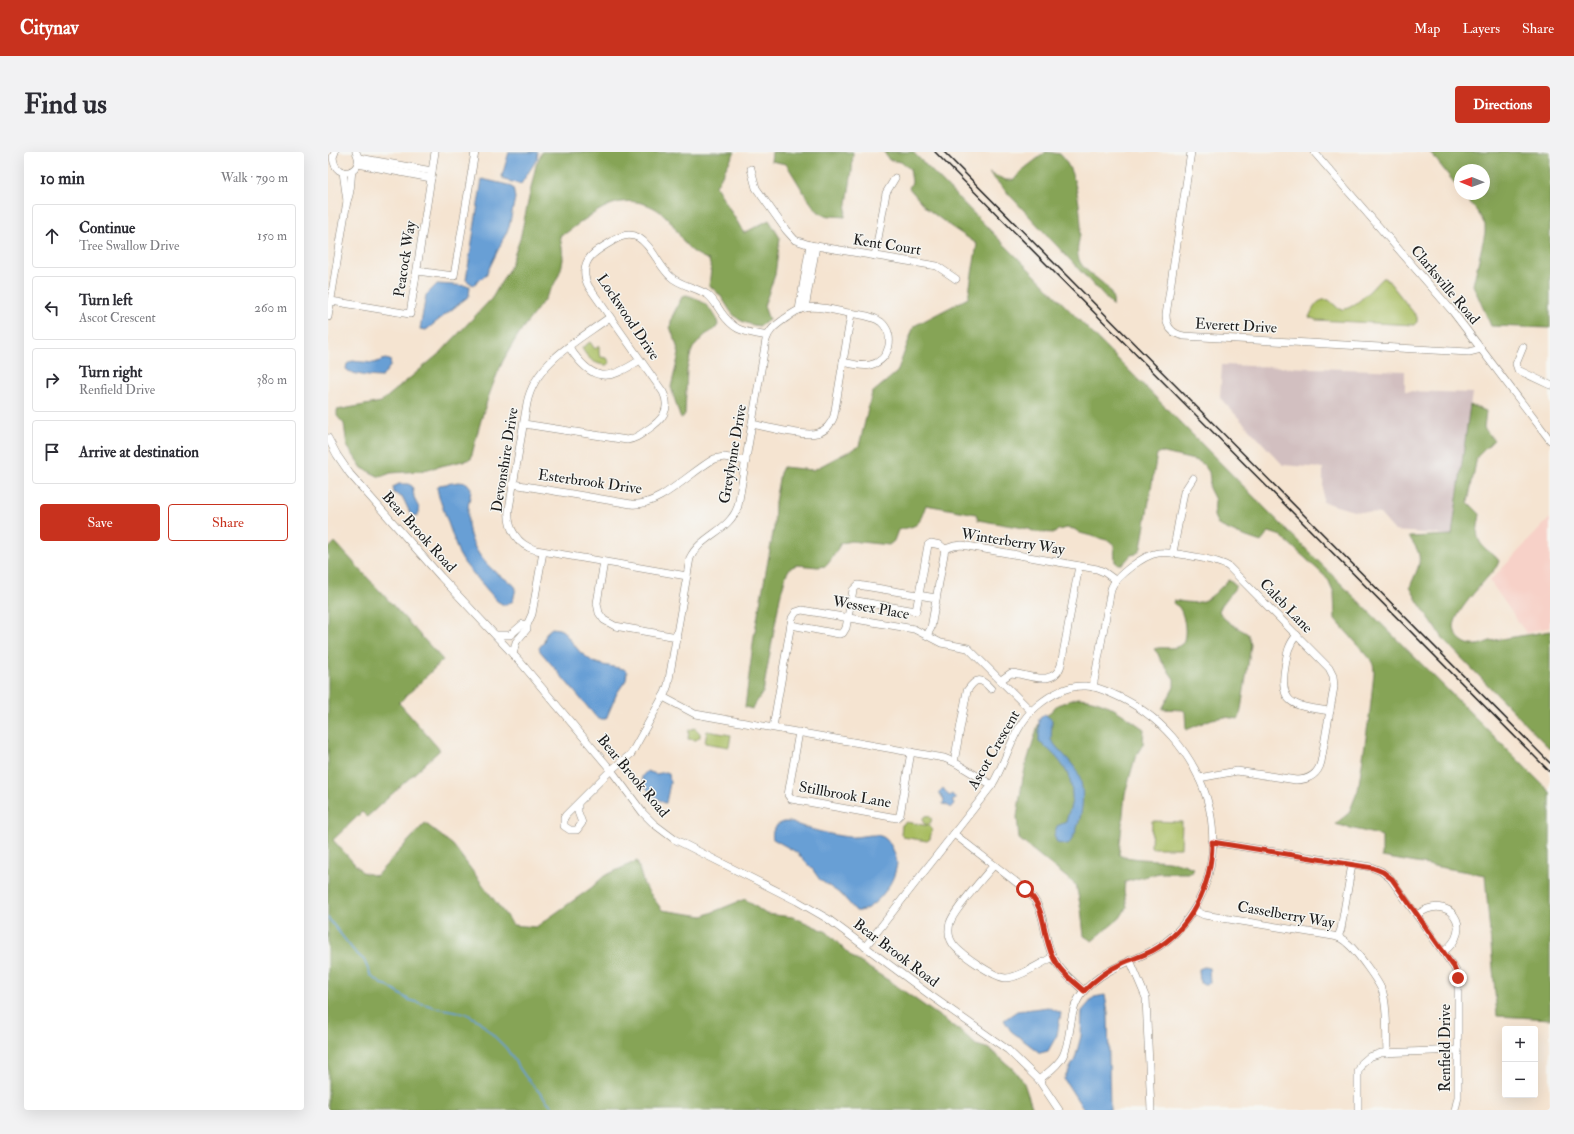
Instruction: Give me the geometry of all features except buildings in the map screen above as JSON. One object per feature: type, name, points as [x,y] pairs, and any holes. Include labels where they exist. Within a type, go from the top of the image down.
[{"type":"street","name":"Peacock Way","points":[[331,301],[410,314],[435,152]]},
{"type":"street","points":[[417,270],[454,276],[475,152]]},
{"type":"street","name":"Everett Drive","points":[[1191,152],[1166,314],[1168,325],[1176,334],[1184,336],[1423,350],[1469,352],[1481,349]]},
{"type":"street","name":"Clarksville Road","points":[[1314,152],[1442,299],[1550,440]]},
{"type":"street","points":[[332,154],[336,168],[348,173],[352,171]]},
{"type":"street","points":[[358,158],[432,171]]},
{"type":"street","points":[[347,201],[351,193],[350,181],[352,171],[358,158]]},
{"type":"street","points":[[358,158],[431,178]]},
{"type":"street","name":"Kent Court","points":[[751,168],[756,188],[786,230],[795,240],[813,246],[937,266],[956,279]]},
{"type":"street","points":[[328,316],[347,201],[343,172]]},
{"type":"street","points":[[875,256],[886,193],[895,178]]},
{"type":"street","name":"Lockwood Drive","points":[[524,424],[621,440],[639,436],[661,420],[665,412],[666,404],[663,392],[587,283],[584,273],[585,266],[589,259],[618,237],[630,235],[645,242],[672,278],[710,298],[733,327],[767,336]]},
{"type":"street","points":[[802,309],[813,246]]},
{"type":"street","points":[[767,336],[774,326],[802,309],[814,307],[870,317],[882,322],[888,333],[889,346],[884,357],[873,364],[863,366],[843,362]]},
{"type":"street","points":[[752,424],[808,434],[817,434],[825,430],[831,424],[834,416],[851,314]]},
{"type":"street","name":"Devonshire Drive","points":[[610,317],[548,364],[536,378],[529,394],[513,484],[509,512],[511,528],[515,536],[522,543],[533,550],[687,576]]},
{"type":"street","name":"Greylynne Drive","points":[[578,804],[611,770],[632,752],[663,697],[668,684],[690,560],[695,550],[701,543],[726,525],[734,515],[738,506],[767,336]]},
{"type":"street","points":[[569,347],[582,366],[599,374],[609,375],[618,373],[640,360]]},
{"type":"street","points":[[1523,347],[1516,364],[1518,370],[1550,385]]},
{"type":"street","name":"Bear Brook Road","points":[[328,438],[350,474],[513,654],[611,770],[646,816],[663,832],[674,839],[797,900],[828,919],[930,995],[1008,1050],[1039,1080],[1059,1110]]},
{"type":"street","name":"Esterbrook Drive","points":[[513,484],[632,504],[641,504],[656,499],[714,459],[725,457],[746,461]]},
{"type":"street","points":[[1173,553],[1184,492],[1193,478]]},
{"type":"street","points":[[851,600],[915,612],[917,610],[920,595],[928,545],[931,543],[939,545],[945,549]]},
{"type":"street","name":"Winterberry Way","points":[[927,635],[931,628],[945,549],[954,546],[962,545],[1102,571],[1115,580]]},
{"type":"street","points":[[513,654],[516,642],[528,629],[527,625],[532,614],[543,552]]},
{"type":"street","name":"Caleb Lane","points":[[1115,580],[1149,555],[1160,552],[1173,553],[1218,562],[1228,566],[1297,635],[1333,674],[1334,686],[1330,711],[1321,764],[1317,772],[1309,778],[1296,780],[1234,771],[1199,778]]},
{"type":"street","points":[[604,562],[597,603],[599,613],[604,620],[615,626],[677,636]]},
{"type":"street","points":[[1001,680],[1012,673],[1046,679],[1053,677],[1057,673],[1061,665],[1078,566]]},
{"type":"street","points":[[1093,687],[1111,589],[1115,580]]},
{"type":"street","points":[[791,625],[840,634],[846,630],[854,588],[859,584],[936,598]]},
{"type":"street","name":"Wessex Place","points":[[773,727],[791,625],[794,614],[802,610],[912,629],[941,643],[969,648],[1031,711]]},
{"type":"street","points":[[496,635],[510,635],[523,624],[527,625]]},
{"type":"street","points":[[1297,635],[1290,643],[1288,650],[1283,681],[1284,691],[1288,699],[1297,705],[1330,711]]},
{"type":"street","points":[[954,762],[967,691],[974,682],[979,680],[984,682],[991,689]]},
{"type":"street","name":"Ascot Crescent","points":[[865,947],[992,785],[1000,770],[1015,733],[1031,711],[1044,701],[1067,689],[1081,686],[1093,687],[1122,698],[1137,706],[1155,721],[1180,747],[1199,778],[1210,809],[1212,858],[1208,876],[1202,895],[1194,910],[1180,928],[1165,942],[1152,951],[1130,960],[1106,973],[1084,991],[1072,1012],[1063,1055],[1039,1080]]},
{"type":"street","points":[[663,697],[694,713],[944,758],[954,762],[992,785]]},
{"type":"street","name":"Stillbrook Lane","points":[[799,732],[788,795],[789,798],[895,818],[900,816],[911,752]]},
{"type":"street","points":[[954,834],[1027,891],[1036,902],[1041,912],[1053,957],[1060,968],[1084,991]]},
{"type":"street","name":"Renfield Drive","points":[[1212,842],[1375,868],[1387,874],[1455,968],[1458,978],[1458,1099],[1455,1110]]},
{"type":"street","points":[[1338,937],[1341,928],[1352,864]]},
{"type":"street","points":[[994,865],[952,919],[949,929],[952,942],[959,950],[992,973],[1002,978],[1014,976],[1053,957]]},
{"type":"street","points":[[1417,915],[1427,908],[1436,907],[1444,908],[1453,915],[1457,923],[1458,935],[1453,945],[1443,952]]},
{"type":"street","name":"Casselberry Way","points":[[1194,910],[1203,914],[1338,937],[1345,941],[1352,947],[1382,989],[1384,999],[1387,1053]]},
{"type":"street","points":[[1130,960],[1145,996],[1151,1110]]},
{"type":"street","points":[[1358,1110],[1357,1077],[1360,1066],[1371,1056],[1387,1053],[1458,1050]]},
{"type":"shaded area","points":[[1222,365],[1405,371],[1405,391],[1472,393],[1452,535],[1395,531],[1380,514],[1354,511],[1323,502],[1323,468],[1283,465],[1220,398]]},
{"type":"shaded area","points":[[1550,518],[1550,627],[1526,633],[1490,581]]},
{"type":"green space","points":[[542,152],[735,152],[716,186],[744,233],[769,220],[780,238],[775,275],[764,306],[769,320],[759,326],[739,320],[734,315],[717,292],[709,286],[711,269],[709,260],[691,250],[687,246],[673,225],[661,212],[645,204],[637,202],[619,202],[610,205],[593,214],[566,233],[560,235],[563,256],[561,269],[552,288],[518,335],[503,361],[484,409],[471,459],[420,471],[391,473],[380,477],[362,468],[347,446],[344,424],[337,416],[337,410],[381,402],[441,352],[492,298],[510,267],[520,239],[536,165]]},
{"type":"green space","points":[[772,152],[853,152],[852,171],[845,217],[829,216],[820,213],[807,197],[786,164],[771,161]]},
{"type":"green space","points":[[884,152],[913,152],[1266,509],[1550,792],[1550,1019],[1497,1016],[1485,875],[1382,857],[1382,836],[1335,824],[1349,813],[1358,790],[1370,711],[1374,672],[1373,662],[1335,619],[1334,593],[1328,579],[1281,536],[1269,532],[1261,542],[1218,525],[1214,516],[1215,500],[1209,488],[1209,472],[1203,464],[1198,461],[1160,452],[1157,454],[1141,548],[1136,554],[1131,555],[1123,564],[1118,564],[1115,562],[1114,546],[1110,541],[1080,533],[1074,529],[1067,528],[1058,530],[1055,533],[1034,532],[1029,529],[978,520],[976,514],[926,505],[918,524],[898,530],[894,541],[889,545],[851,541],[841,543],[826,566],[818,567],[797,565],[790,568],[786,575],[780,597],[763,692],[752,709],[745,707],[754,636],[774,528],[775,502],[780,473],[783,467],[813,470],[859,446],[872,393],[897,372],[914,326],[968,298],[977,244],[926,208],[909,188],[912,182],[910,169],[901,162],[889,160]]},
{"type":"green space","points":[[1046,152],[1060,154],[1070,169],[1078,198],[1081,226],[1078,258],[1084,268],[1101,282],[1110,292],[1113,298],[1113,306],[989,173],[1006,180],[1014,180],[1021,171]]},
{"type":"green space","points":[[1430,152],[1550,152],[1550,328],[1491,326],[1473,285],[1485,233],[1485,225],[1479,214],[1468,200],[1490,200],[1490,164],[1454,164],[1454,182]]},
{"type":"green space","points":[[1382,278],[1387,279],[1417,317],[1417,322],[1414,325],[1316,320],[1309,317],[1316,304],[1322,300],[1329,300],[1339,309],[1350,307],[1362,298]]},
{"type":"green space","points":[[686,295],[702,302],[711,310],[717,320],[718,325],[715,329],[705,335],[693,348],[691,353],[687,369],[685,414],[682,418],[680,417],[671,387],[679,354],[670,327],[672,317],[682,297]]},
{"type":"green space","points":[[590,342],[595,349],[599,346],[599,353],[601,357],[607,358],[610,363],[607,365],[599,364],[586,355],[582,348]]},
{"type":"green space","points":[[1470,405],[1486,411],[1484,428],[1494,440],[1477,457],[1468,502],[1480,514],[1478,538],[1480,542],[1499,561],[1497,566],[1462,608],[1454,626],[1456,634],[1461,640],[1465,643],[1474,645],[1550,631],[1550,749],[1445,641],[1418,602],[1410,587],[1418,567],[1419,556],[1418,551],[1409,537],[1452,535]]},
{"type":"green space","points":[[335,542],[443,660],[399,703],[440,750],[367,817],[362,812],[333,840],[362,872],[376,876],[425,823],[453,845],[513,925],[536,927],[591,888],[604,876],[637,861],[644,885],[662,910],[703,916],[745,899],[766,914],[793,917],[827,932],[852,957],[891,982],[963,1033],[976,1045],[990,1049],[1014,1070],[1024,1083],[1033,1110],[328,1110],[328,549]]},
{"type":"green space","points":[[1229,580],[1235,585],[1235,588],[1219,611],[1228,622],[1248,634],[1251,645],[1240,716],[1238,719],[1225,717],[1212,719],[1186,730],[1185,712],[1183,710],[1162,709],[1174,687],[1174,679],[1154,649],[1176,647],[1182,644],[1184,640],[1185,629],[1182,613],[1178,606],[1173,603],[1174,600],[1192,603],[1204,601]]},
{"type":"green space","points":[[1077,698],[1105,704],[1144,729],[1143,744],[1135,758],[1125,794],[1119,855],[1137,859],[1175,862],[1193,868],[1191,873],[1159,873],[1125,882],[1124,891],[1127,907],[1120,918],[1092,941],[1084,936],[1081,909],[1076,885],[1019,839],[1017,817],[1023,777],[1038,725],[1057,705]]},
{"type":"green space","points":[[695,728],[700,733],[700,737],[696,740],[688,739],[689,730]]},
{"type":"green space","points":[[707,731],[731,735],[729,747],[705,743]]},
{"type":"green space","points":[[927,815],[932,820],[927,825],[922,820]]},
{"type":"green space","points":[[1152,821],[1182,822],[1181,848],[1151,848]]},
{"type":"green space","points":[[906,822],[929,826],[932,829],[930,839],[927,841],[903,837],[901,834],[902,825]]},
{"type":"water","points":[[509,152],[538,152],[537,159],[521,184],[504,180],[502,176]]},
{"type":"water","points":[[482,179],[508,185],[513,188],[515,198],[509,227],[486,275],[473,285],[466,280]]},
{"type":"water","points":[[437,284],[470,286],[469,296],[426,330],[420,329],[426,295]]},
{"type":"water","points":[[385,359],[390,360],[391,365],[382,377],[353,373],[346,369],[347,364],[352,361],[374,363]]},
{"type":"water","points":[[459,482],[467,483],[471,488],[468,519],[470,536],[473,544],[487,565],[512,583],[516,588],[513,601],[506,605],[497,601],[465,564],[459,554],[437,488],[439,485]]},
{"type":"water","points":[[399,484],[408,484],[412,486],[414,498],[419,510],[417,516],[411,515],[403,498],[394,493],[393,487]]},
{"type":"water","points":[[552,628],[563,631],[580,652],[593,662],[624,669],[627,672],[626,680],[617,693],[606,719],[597,718],[540,651],[539,648],[544,642],[546,633]]},
{"type":"water","points":[[1045,714],[1052,720],[1051,740],[1075,768],[1082,786],[1083,796],[1080,818],[1073,837],[1068,845],[1057,843],[1054,835],[1057,826],[1066,822],[1072,801],[1071,787],[1062,765],[1052,753],[1039,742],[1039,719]]},
{"type":"water","points":[[647,771],[656,774],[666,772],[669,773],[670,783],[666,803],[653,795],[646,788],[642,780],[642,776]]},
{"type":"water","points":[[943,788],[949,796],[952,794],[956,799],[952,801],[954,804],[950,808],[943,804],[944,800],[939,792]]},
{"type":"water","points":[[783,822],[790,822],[842,836],[853,837],[875,835],[883,837],[891,845],[897,863],[890,884],[870,907],[856,911],[842,895],[820,880],[796,852],[773,839],[774,829]]},
{"type":"water","points":[[1204,967],[1209,968],[1210,983],[1200,983],[1199,969]]},
{"type":"water","points":[[1105,995],[1108,1013],[1110,1110],[1084,1110],[1064,1079],[1075,1059],[1081,1036],[1082,1011],[1094,997]]},
{"type":"water","points":[[1048,1007],[1061,1013],[1057,1035],[1048,1051],[1040,1053],[1011,1031],[1004,1020],[1017,1011]]},
{"type":"waterway","points":[[328,918],[354,951],[364,960],[371,976],[382,984],[409,1000],[438,1008],[465,1013],[479,1021],[506,1048],[525,1076],[555,1110]]},
{"type":"railway","points":[[935,152],[1550,772]]},
{"type":"railway","points":[[944,152],[1550,763]]},
{"type":"route","points":[[1025,889],[1038,904],[1043,917],[1054,960],[1058,966],[1084,991],[1113,968],[1152,951],[1171,937],[1183,925],[1202,895],[1212,858],[1212,842],[1373,868],[1387,874],[1392,879],[1454,967],[1458,978]]}]
